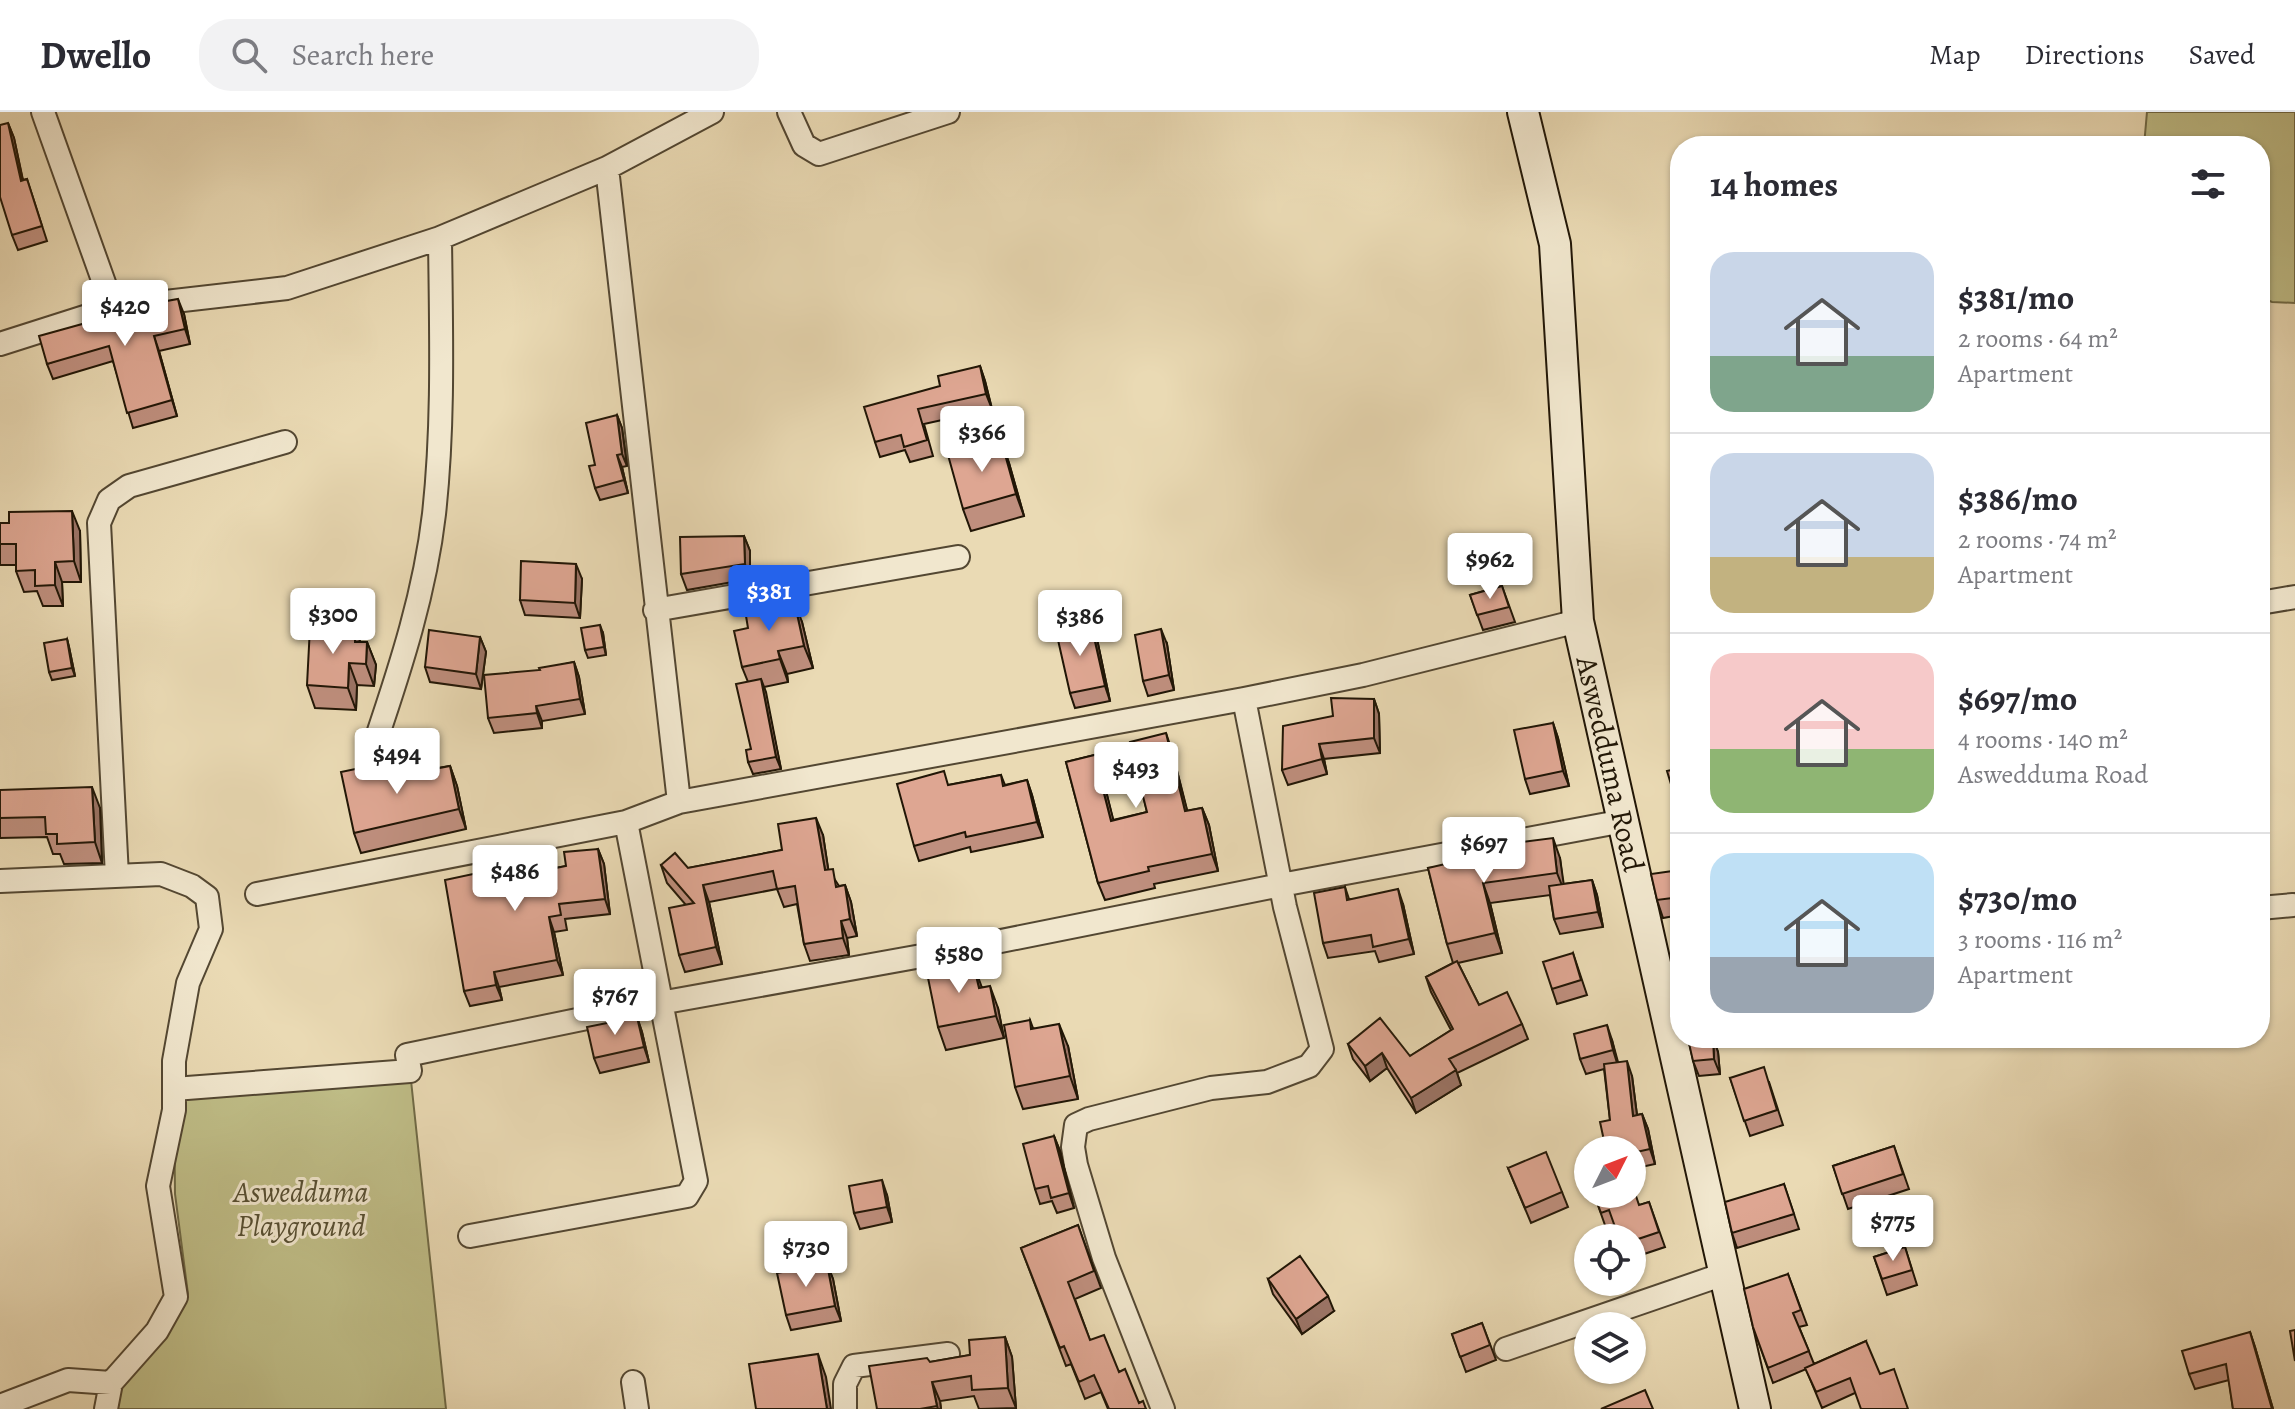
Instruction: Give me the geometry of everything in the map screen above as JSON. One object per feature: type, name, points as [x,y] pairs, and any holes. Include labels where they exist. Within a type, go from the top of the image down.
[{"type":"street","points":[[43,112],[113,308]]},
{"type":"street","points":[[0,344],[113,308],[287,288],[440,238],[607,168],[712,112]]},
{"type":"street","points":[[789,112],[804,145],[819,154],[948,112]]},
{"type":"street","name":"Aswedduma Road","points":[[1523,112],[1555,244],[1578,621],[1670,1032]]},
{"type":"street","points":[[607,168],[679,802]]},
{"type":"street","points":[[376,740],[411,638],[434,515],[442,365],[440,238]]},
{"type":"street","points":[[117,876],[99,523],[109,500],[129,486],[285,442]]},
{"type":"street","points":[[655,610],[958,557]]},
{"type":"street","points":[[2270,601],[2295,597]]},
{"type":"street","points":[[257,894],[626,822],[679,802],[1363,675],[1578,621]]},
{"type":"street","points":[[1163,1409],[1104,1258],[1073,1147],[1076,1125],[1089,1119],[1211,1088],[1267,1082],[1309,1066],[1322,1049],[1281,885],[1244,699]]},
{"type":"street","points":[[470,1236],[687,1196],[696,1181],[626,822]]},
{"type":"street","points":[[174,1089],[410,1071],[407,1055],[660,1003],[966,948],[1613,823]]},
{"type":"street","points":[[0,881],[161,874],[192,886],[207,897],[211,929],[188,983],[174,1061],[174,1110],[158,1186],[176,1297],[157,1331],[111,1383],[106,1409]]},
{"type":"street","points":[[2270,907],[2293,905]]},
{"type":"street","name":"Aswedduma Road","points":[[1673,1048],[1755,1409]]},
{"type":"street","points":[[1506,1349],[1724,1274]]},
{"type":"street","points":[[845,1409],[845,1384],[854,1366],[948,1354]]},
{"type":"street","points":[[0,1406],[68,1380],[111,1383]]},
{"type":"street","points":[[633,1382],[637,1409]]},
{"type":"green space","points":[[2147,112],[2295,112],[2295,303],[2270,301],[2270,136],[2145,136]]},
{"type":"green space","name":"Aswedduma Playground","points":[[410,1071],[446,1409],[106,1409],[188,1294],[175,1194],[174,1089]]},
{"type":"building","points":[[8,123],[21,181],[27,179],[42,226],[12,235],[0,197],[0,125]]},
{"type":"building","points":[[178,299],[185,329],[154,336],[172,400],[127,413],[109,346],[47,364],[39,336],[111,316],[110,311]]},
{"type":"building","points":[[980,366],[986,394],[918,409],[927,440],[904,447],[901,435],[875,442],[864,407],[940,386],[938,376]]},
{"type":"building","points":[[617,415],[622,454],[617,455],[624,480],[595,488],[589,466],[595,465],[586,423]]},
{"type":"building","points":[[1001,440],[1016,494],[963,509],[948,455]]},
{"type":"building","points":[[72,511],[74,561],[55,562],[55,585],[35,586],[35,570],[16,571],[16,544],[0,544],[0,523],[9,523],[9,512]]},
{"type":"building","points":[[744,536],[745,564],[681,574],[680,537]]},
{"type":"building","points":[[521,561],[576,564],[575,603],[520,600]]},
{"type":"building","points":[[1502,586],[1509,607],[1477,615],[1470,595]]},
{"type":"building","points":[[794,600],[804,646],[778,651],[780,659],[742,667],[734,631],[748,628],[745,610]]},
{"type":"building","points":[[1091,624],[1105,686],[1070,693],[1056,631]]},
{"type":"building","points":[[600,625],[604,647],[585,650],[581,628]]},
{"type":"building","points":[[310,627],[355,629],[355,642],[367,642],[366,664],[349,663],[348,688],[307,685]]},
{"type":"building","points":[[1161,629],[1169,675],[1143,681],[1135,635]]},
{"type":"building","points":[[429,630],[480,637],[476,674],[425,667]]},
{"type":"building","points":[[67,639],[72,668],[49,672],[44,643]]},
{"type":"building","points":[[574,662],[580,699],[536,706],[537,713],[488,718],[484,675],[540,670]]},
{"type":"building","points":[[761,679],[776,757],[748,762],[746,750],[751,749],[736,684]]},
{"type":"building","points":[[1331,698],[1374,699],[1374,738],[1319,744],[1322,759],[1282,770],[1283,726],[1333,716]]},
{"type":"building","points":[[1553,723],[1563,771],[1525,779],[1514,730]]},
{"type":"building","points":[[1166,733],[1185,811],[1202,808],[1212,854],[1148,867],[1149,871],[1098,883],[1066,762],[1131,746],[1130,742]],"holes":[[[1135,765],[1147,812],[1111,821],[1099,774]]]},
{"type":"building","points":[[389,762],[392,777],[450,766],[459,809],[354,833],[341,772]]},
{"type":"building","points":[[944,771],[948,785],[1001,775],[1003,786],[1027,780],[1037,822],[966,837],[965,832],[914,846],[897,784]]},
{"type":"building","points":[[92,787],[95,842],[57,844],[57,834],[46,834],[45,817],[0,818],[0,790]]},
{"type":"building","points":[[816,818],[825,870],[833,869],[836,887],[845,885],[850,919],[841,921],[843,938],[804,944],[795,886],[777,889],[773,871],[703,885],[716,947],[679,955],[669,908],[694,903],[661,865],[675,853],[688,868],[782,850],[778,824]]},
{"type":"building","points":[[1553,838],[1557,873],[1483,883],[1495,933],[1447,944],[1428,868],[1493,853],[1492,846]]},
{"type":"building","points":[[598,849],[605,899],[559,904],[561,915],[549,917],[557,960],[494,972],[496,985],[464,991],[445,880],[478,873],[475,859],[493,856],[495,865],[519,861],[521,875],[566,866],[564,852]]},
{"type":"building","points":[[1670,871],[1670,898],[1657,900],[1651,874]]},
{"type":"building","points":[[1592,880],[1598,912],[1554,919],[1549,886]]},
{"type":"building","points":[[1345,887],[1347,900],[1398,889],[1409,939],[1373,947],[1371,935],[1323,943],[1314,893]]},
{"type":"building","points":[[1573,953],[1581,980],[1552,989],[1543,962]]},
{"type":"building","points":[[1457,961],[1479,1005],[1507,992],[1522,1024],[1449,1059],[1456,1070],[1411,1098],[1382,1053],[1365,1066],[1348,1044],[1380,1018],[1410,1056],[1453,1029],[1426,977]]},
{"type":"building","points":[[956,962],[956,966],[973,963],[979,988],[990,986],[996,1016],[938,1027],[926,968]]},
{"type":"building","points":[[637,1017],[644,1047],[594,1058],[587,1027]]},
{"type":"building","points":[[1030,1020],[1031,1029],[1059,1024],[1070,1076],[1015,1087],[1004,1025]]},
{"type":"building","points":[[1607,1025],[1613,1050],[1580,1059],[1574,1034]]},
{"type":"building","points":[[1690,1048],[1713,1048],[1714,1059],[1693,1061]]},
{"type":"building","points":[[1627,1061],[1633,1116],[1642,1114],[1650,1149],[1646,1150],[1646,1136],[1603,1136],[1600,1122],[1610,1120],[1604,1064]]},
{"type":"building","points":[[1764,1067],[1777,1110],[1744,1121],[1730,1078]]},
{"type":"building","points":[[1054,1136],[1069,1193],[1051,1198],[1048,1186],[1035,1189],[1023,1144]]},
{"type":"building","points":[[1894,1146],[1903,1174],[1842,1194],[1833,1166]]},
{"type":"building","points":[[1546,1152],[1562,1192],[1525,1208],[1508,1168]]},
{"type":"building","points":[[882,1180],[887,1207],[854,1213],[849,1186]]},
{"type":"building","points":[[1784,1184],[1794,1214],[1732,1233],[1725,1202]]},
{"type":"building","points":[[1649,1202],[1659,1232],[1646,1236],[1646,1224],[1614,1224],[1609,1210],[1601,1213],[1599,1208],[1646,1208]]},
{"type":"building","points":[[1078,1225],[1094,1271],[1068,1282],[1090,1340],[1104,1335],[1119,1372],[1125,1369],[1139,1403],[1143,1401],[1146,1409],[1109,1409],[1094,1375],[1079,1382],[1064,1346],[1060,1348],[1021,1248]]},
{"type":"building","points":[[1905,1247],[1912,1270],[1882,1279],[1874,1257]]},
{"type":"building","points":[[1300,1256],[1328,1296],[1296,1319],[1268,1279]]},
{"type":"building","points":[[827,1264],[835,1306],[786,1315],[777,1273]]},
{"type":"building","points":[[1788,1274],[1801,1310],[1793,1313],[1809,1351],[1768,1368],[1753,1327],[1744,1289]]},
{"type":"building","points":[[1482,1323],[1490,1345],[1460,1357],[1452,1334]]},
{"type":"building","points":[[2295,1330],[2295,1361],[2290,1331]]},
{"type":"building","points":[[2250,1332],[2272,1409],[2233,1409],[2226,1364],[2189,1374],[2182,1351]]},
{"type":"building","points":[[1005,1337],[1008,1388],[972,1390],[971,1376],[932,1382],[937,1406],[877,1409],[869,1366],[927,1358],[930,1362],[970,1355],[969,1340]]},
{"type":"building","points":[[1866,1341],[1880,1374],[1894,1369],[1908,1409],[1861,1409],[1850,1378],[1816,1392],[1805,1368]]},
{"type":"building","points":[[818,1354],[827,1409],[756,1409],[749,1364]]},
{"type":"building","points":[[1645,1390],[1653,1409],[1601,1409]]}]
